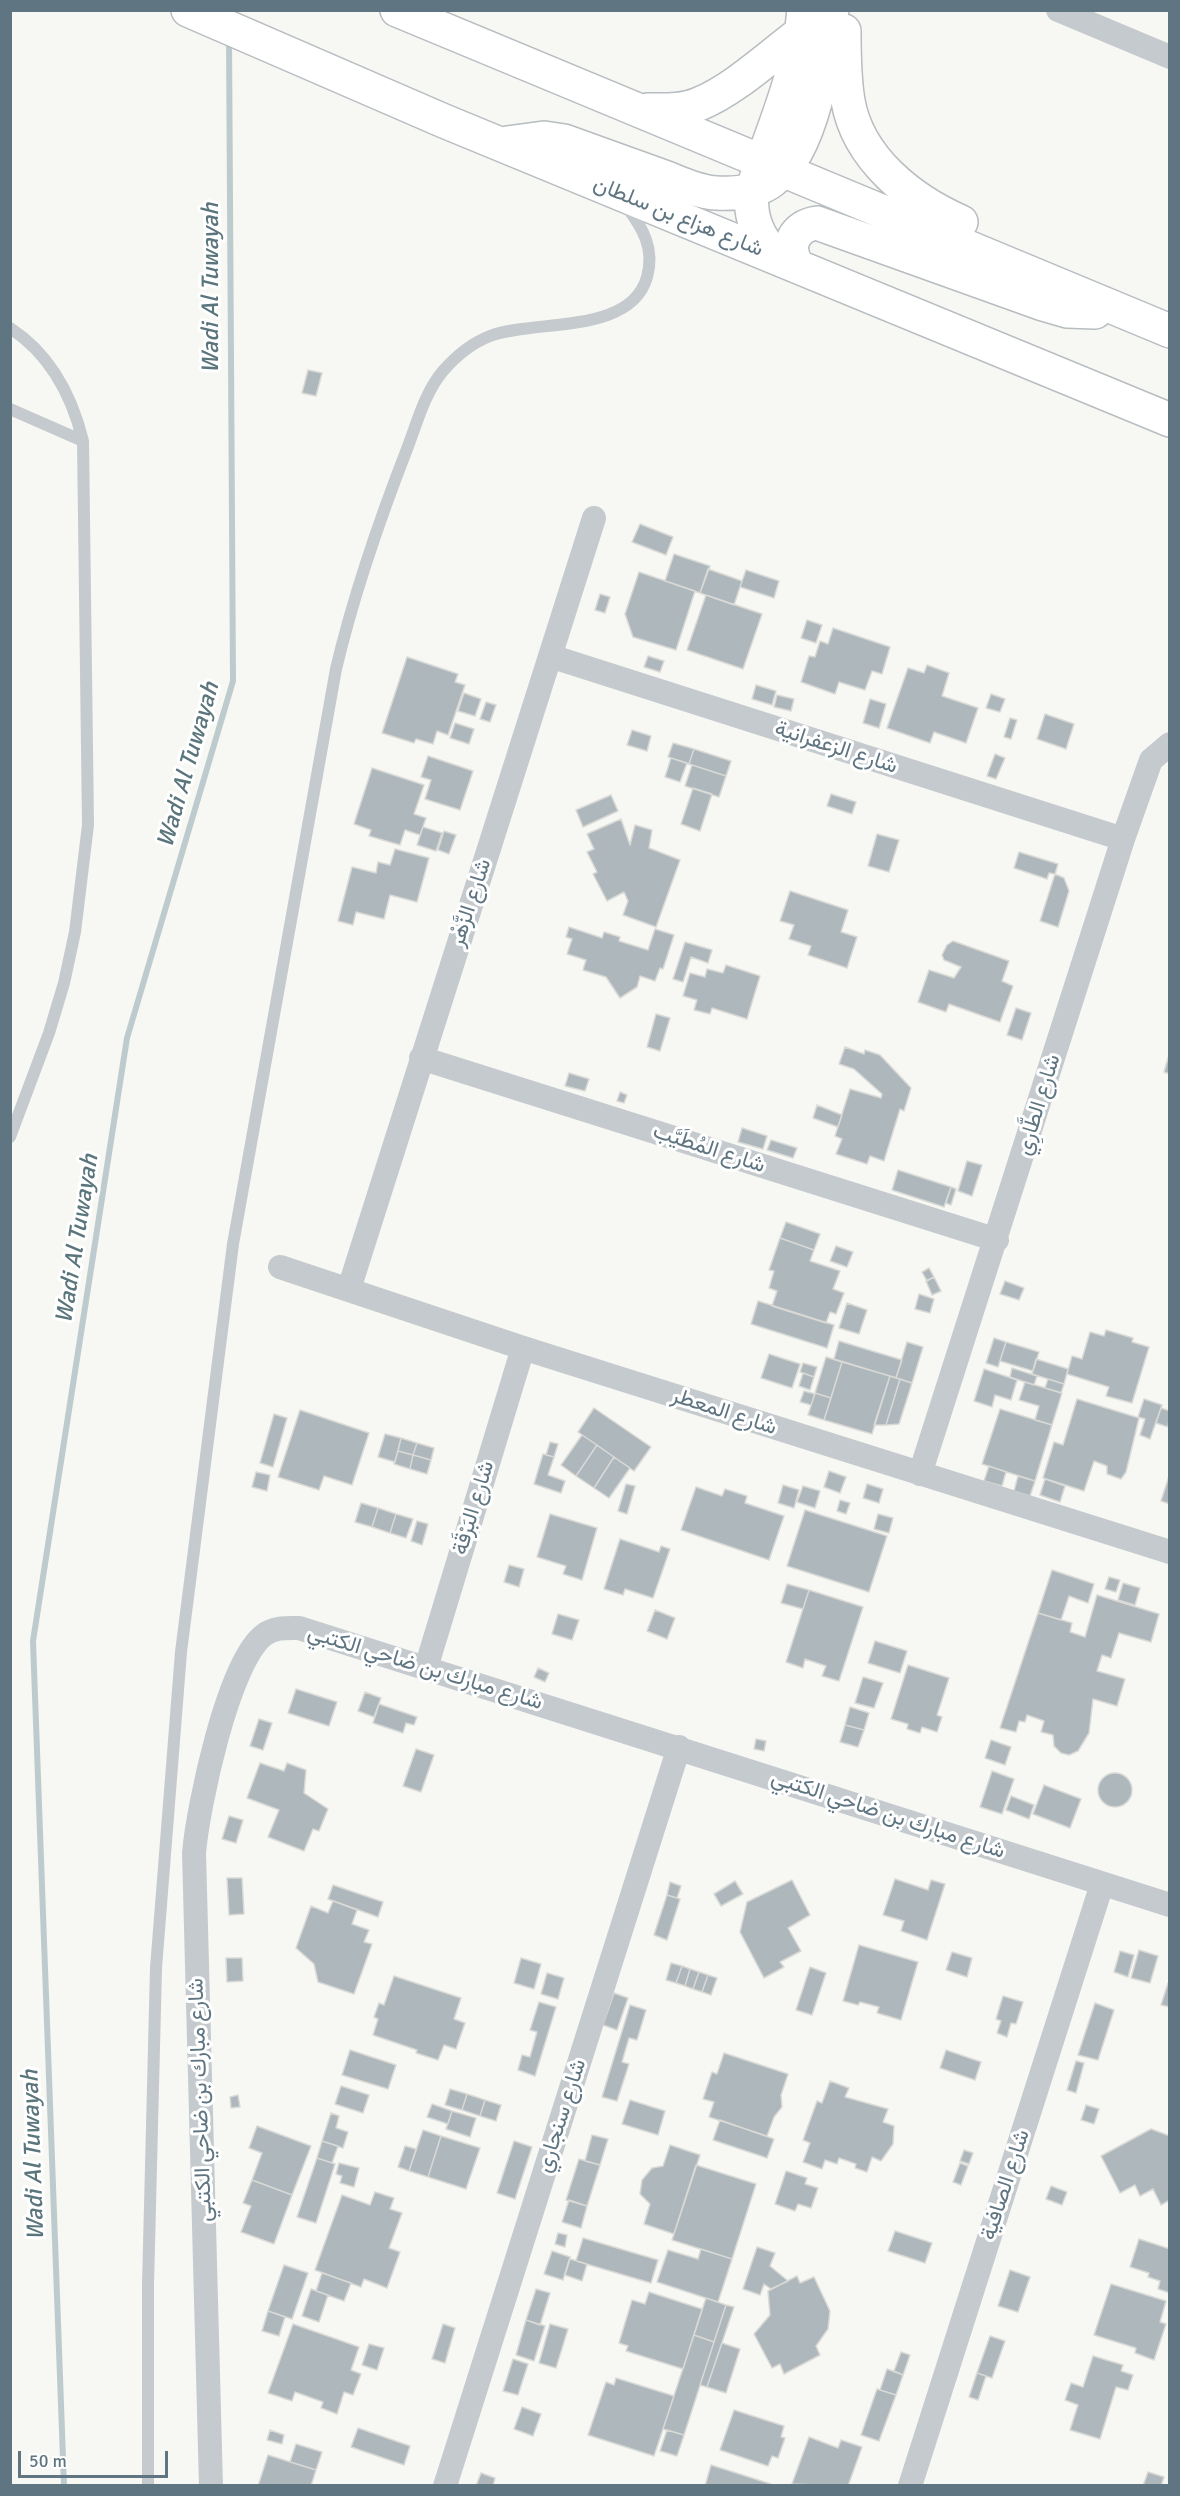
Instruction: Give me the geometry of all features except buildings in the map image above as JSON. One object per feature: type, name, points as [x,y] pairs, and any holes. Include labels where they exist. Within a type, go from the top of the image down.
[{"type":"main road","name":"شارع هزاع بن سلطان","points":[[188,10],[444,120],[1170,420]]},
{"type":"main road","points":[[398,10],[640,111],[766,174],[1170,331]]},
{"type":"main road","points":[[502,144],[523,138],[564,141],[703,191],[716,193],[766,174],[801,140],[815,104],[824,68],[832,10]]},
{"type":"main road","points":[[845,10],[848,103],[862,137],[886,172],[928,206],[1081,275],[1098,287],[1118,309]]},
{"type":"main road","points":[[640,111],[679,110],[706,100],[803,21]]},
{"type":"main road","points":[[803,21],[766,174],[750,206],[753,222],[762,241],[787,262],[793,259],[792,242],[801,228],[817,223],[1067,311],[1093,312],[1118,309]]},
{"type":"street","points":[[1059,10],[1170,57]]},
{"type":"street","name":"شارع الزَّهْر","points":[[349,1289],[594,518]]},
{"type":"street","name":"شارع الزعفرانية","points":[[550,656],[1123,839]]},
{"type":"street","name":"شارع الطَّارِي","points":[[920,1474],[997,1240],[1123,839],[1151,760],[1170,744]]},
{"type":"street","name":"شارع المُطَيَّب","points":[[421,1058],[997,1240]]},
{"type":"street","name":"شارع المعطر","points":[[280,1267],[523,1348],[1170,1552]]},
{"type":"street","name":"شارع البَرْقَة","points":[[426,1668],[523,1348]]},
{"type":"street","name":"شارع مبارك بن ضاحي الكتبي","points":[[211,2486],[194,1853],[197,1816],[223,1718],[253,1646],[266,1634],[282,1628],[299,1628],[1170,1905]]},
{"type":"street","name":"شارع سنجاري","points":[[445,2486],[679,1747]]},
{"type":"street","name":"شارع الصافية","points":[[910,2486],[1102,1884]]},
{"type":"lane","points":[[148,2486],[148,2285],[156,1968],[181,1652],[233,1244],[336,669],[374,535],[425,403],[441,373],[464,351],[489,336],[615,313],[625,308],[641,291],[650,267],[647,241],[639,223],[616,191]]},
{"type":"lane","points":[[10,328],[33,347],[60,381],[78,419],[83,441],[88,825],[75,932],[64,983],[10,1137]]},
{"type":"lane","points":[[10,409],[83,441]]},
{"type":"lane","points":[[10,1114],[31,1082]]},
{"type":"waterway","name":"Wadi Al Tuwayah","points":[[64,2486],[33,1641],[127,1038],[233,681],[229,38]]}]
